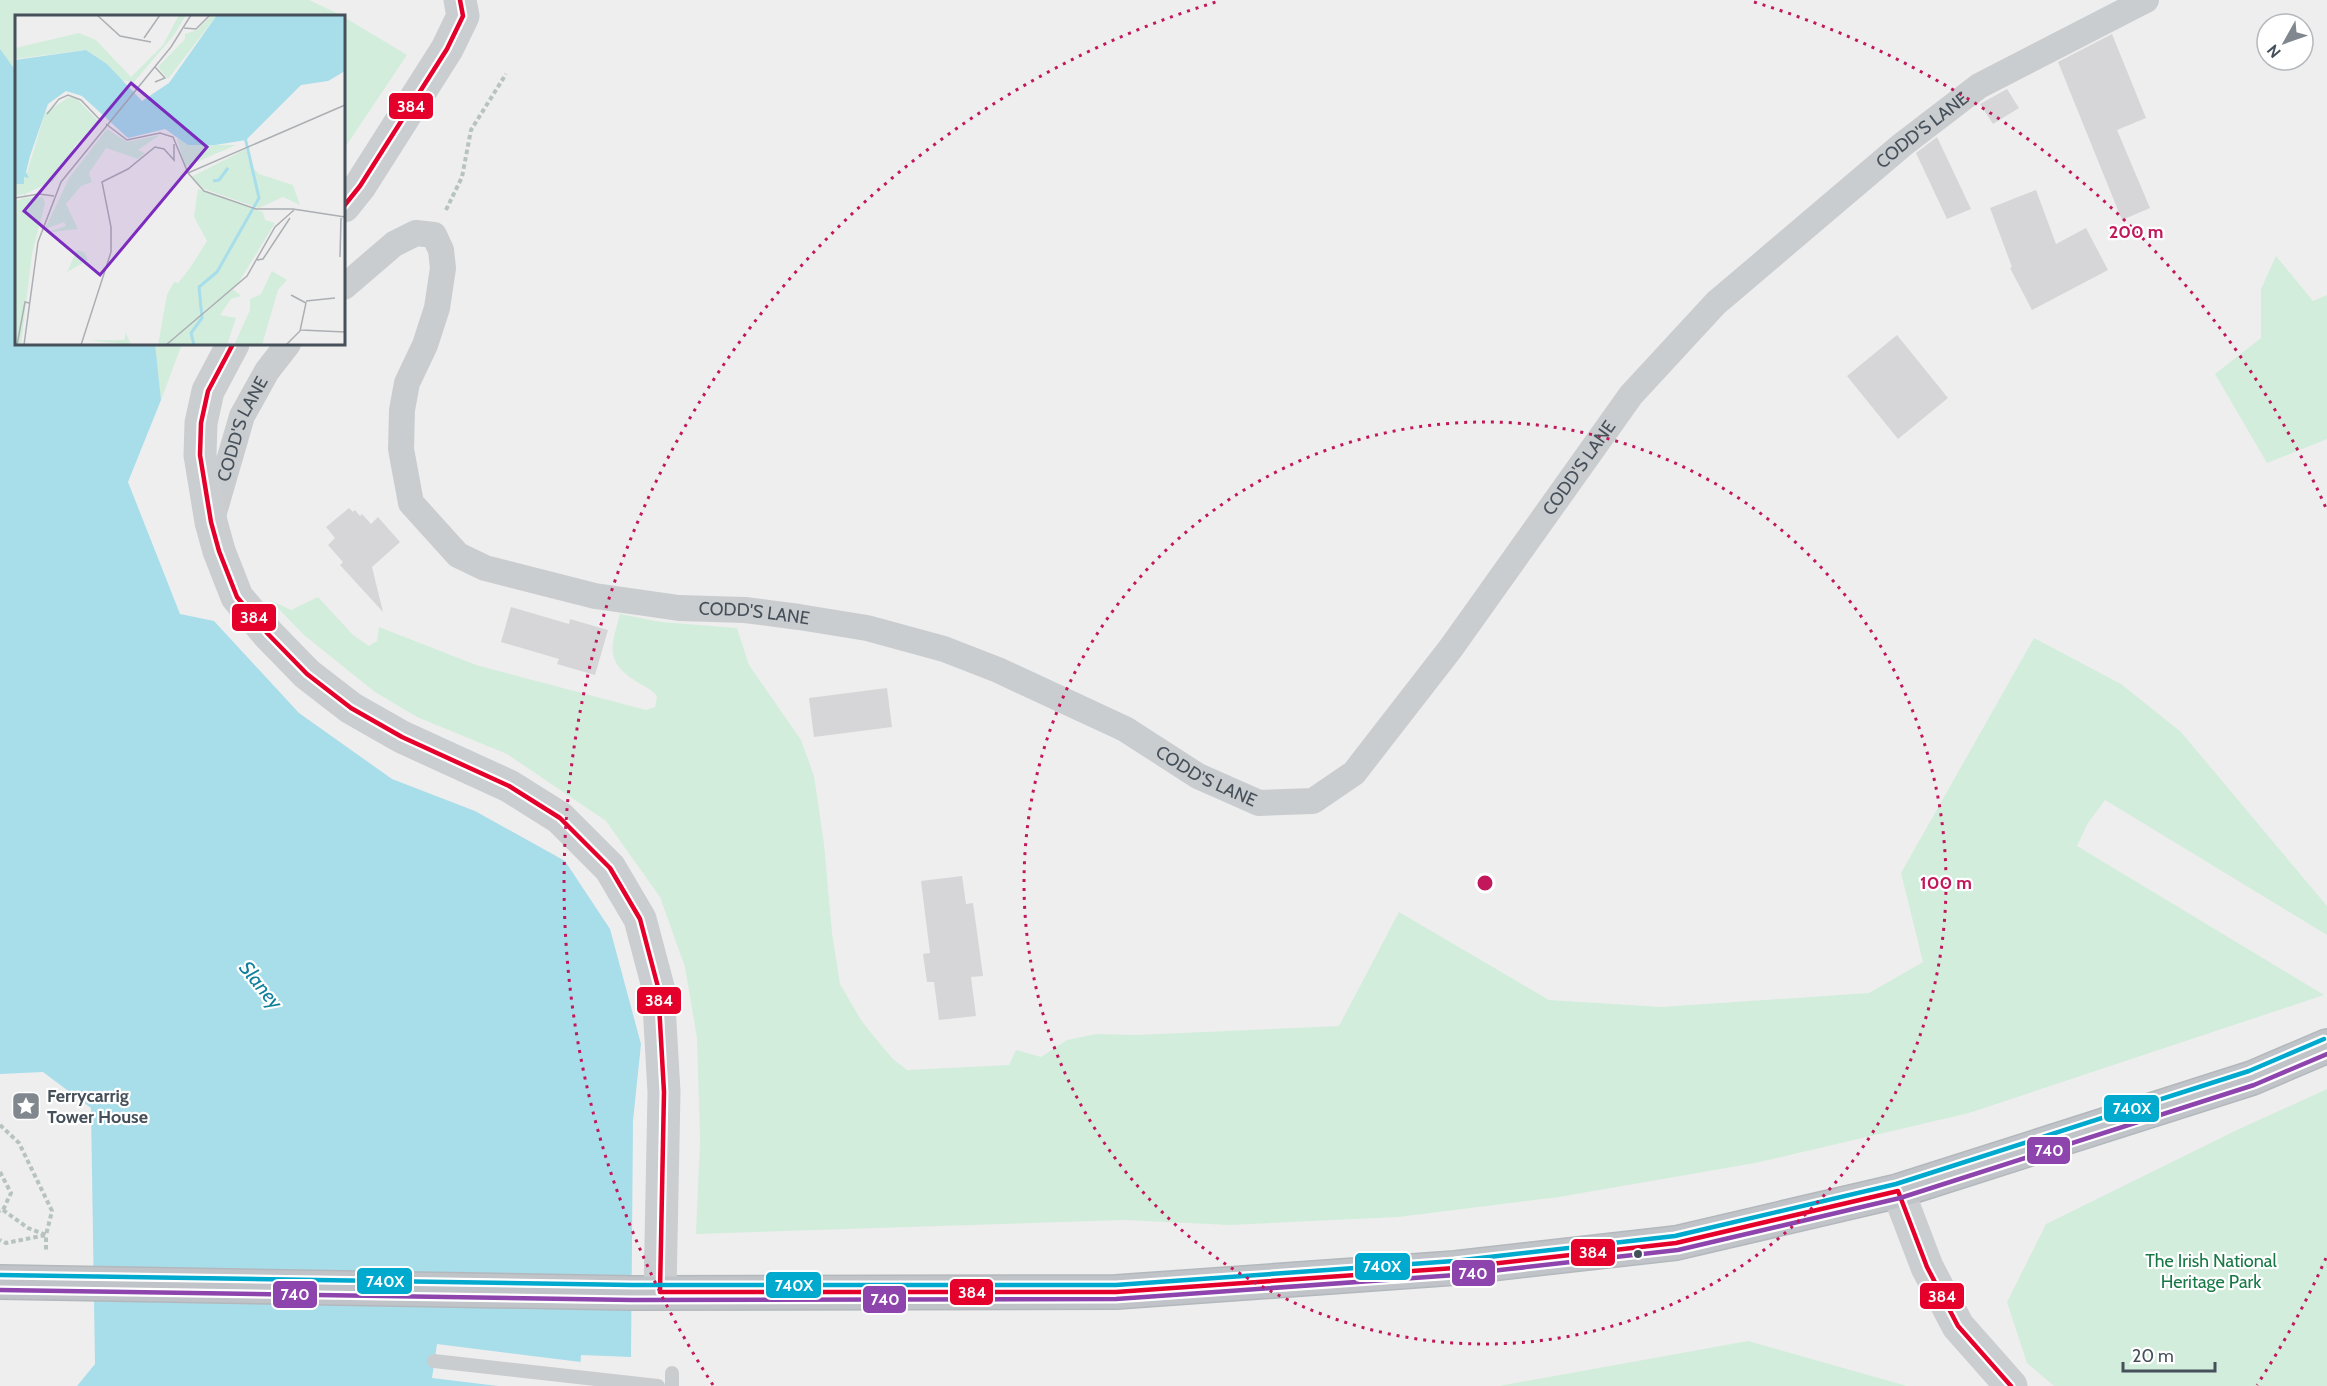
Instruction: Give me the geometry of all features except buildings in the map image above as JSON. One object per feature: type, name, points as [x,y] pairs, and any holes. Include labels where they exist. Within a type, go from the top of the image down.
[{"type":"highway","points":[[0,1282],[646,1292],[1116,1292],[1455,1268],[1676,1243],[1898,1191],[2252,1078],[2327,1046]]},
{"type":"main road","points":[[345,205],[360,186],[447,49],[463,16],[460,0]]},
{"type":"main road","points":[[231,345],[208,391],[201,423],[200,455],[211,522],[219,551],[237,597],[268,634],[307,674],[361,714],[402,737],[509,786],[560,818],[610,868],[640,919],[658,987],[664,1092],[646,1292]]},
{"type":"main road","points":[[1898,1191],[1928,1267],[1958,1326],[2011,1386]]},
{"type":"street","name":"CODD'S LANE","points":[[434,235],[441,250],[442,268],[437,308],[425,345],[406,383],[402,410],[401,449],[411,502],[458,555],[485,568],[595,596],[668,607],[744,610],[799,617],[867,628],[944,649],[998,670],[1125,729],[1198,776],[1259,803],[1313,801],[1354,773],[1451,648],[1631,395],[1716,303],[1902,145],[1978,86],[2146,0]]},
{"type":"street","points":[[345,286],[394,244],[416,232],[434,235]]},
{"type":"street","name":"CODD'S LANE","points":[[211,522],[242,416],[267,371],[287,345]]},
{"type":"lane","points":[[434,1361],[658,1386]]},
{"type":"path","points":[[434,235],[462,177],[471,130],[506,74]]},
{"type":"path","points":[[0,1125],[19,1143],[52,1211],[46,1235]]},
{"type":"path","points":[[0,1172],[11,1193],[1,1211],[28,1228],[46,1235]]},
{"type":"path","points":[[0,1240],[6,1243],[46,1235]]},
{"type":"green space","points":[[0,0],[309,0],[341,15],[15,15],[15,70],[0,49]]},
{"type":"green space","points":[[345,18],[407,55],[345,148]]},
{"type":"green space","points":[[2276,256],[2313,301],[2327,295],[2327,439],[2267,463],[2215,374],[2261,338],[2261,289]]},
{"type":"green space","points":[[154,345],[182,345],[161,400]]},
{"type":"green space","points":[[318,597],[353,635],[369,646],[377,641],[379,627],[476,665],[646,710],[655,707],[657,696],[624,673],[614,659],[613,643],[620,614],[661,622],[737,628],[749,665],[801,740],[814,776],[840,984],[861,1020],[893,1059],[907,1070],[1009,1065],[1016,1050],[1041,1057],[1067,1040],[1096,1034],[1137,1035],[1339,1026],[1399,912],[1549,1000],[1661,1007],[1869,993],[1923,962],[1901,873],[2034,638],[2121,684],[2181,732],[2327,906],[2327,935],[2105,800],[2088,823],[2077,846],[2324,995],[1969,1113],[1755,1163],[1559,1197],[1398,1217],[1230,1225],[1124,1220],[696,1234],[700,1140],[697,1038],[685,967],[660,897],[606,821],[507,754],[417,717],[375,692],[304,635],[270,600],[291,610]]},
{"type":"green space","name":"The Irish National Heritage Park","points":[[2327,1089],[2327,1386],[2054,1386],[2027,1363],[2007,1302],[2046,1224],[2239,1129]]},
{"type":"green space","points":[[1748,1341],[1907,1386],[1499,1386]]},
{"type":"water","name":"Slaney","points":[[0,49],[15,70],[15,345],[155,345],[161,400],[128,482],[180,614],[214,621],[299,713],[392,779],[475,811],[565,861],[610,929],[641,1044],[633,1121],[631,1357],[581,1355],[579,1386],[77,1386],[95,1364],[91,1108],[43,1072],[0,1074]]},
{"type":"pier","points":[[437,1344],[581,1362],[579,1386],[498,1386],[432,1378]]},
{"type":"transit line","name":"384","points":[[345,205],[360,186],[447,49],[463,16],[460,0]]},
{"type":"transit line","name":"384","points":[[232,345],[208,391],[201,423],[200,455],[211,522],[219,551],[237,597],[268,634],[307,674],[351,708],[402,737],[509,786],[560,818],[610,868],[640,919],[658,987],[664,1092],[660,1292]]},
{"type":"transit line","name":"740X","points":[[0,1275],[632,1285],[1116,1285],[1454,1261],[1675,1236],[1896,1184],[2249,1071],[2324,1039]]},
{"type":"transit line","name":"740","points":[[0,1290],[632,1300],[1116,1299],[1456,1275],[1678,1250],[1900,1198],[2254,1085],[2327,1054]]},
{"type":"transit line","name":"384","points":[[1898,1191],[1927,1267],[1958,1326],[2011,1386]]},
{"type":"transit line","name":"384","points":[[660,1292],[1116,1292],[1455,1268],[1676,1243],[1898,1191]]},
{"type":"place","name":"Ferrycarrig Tower House","points":[[26,1106]]}]
